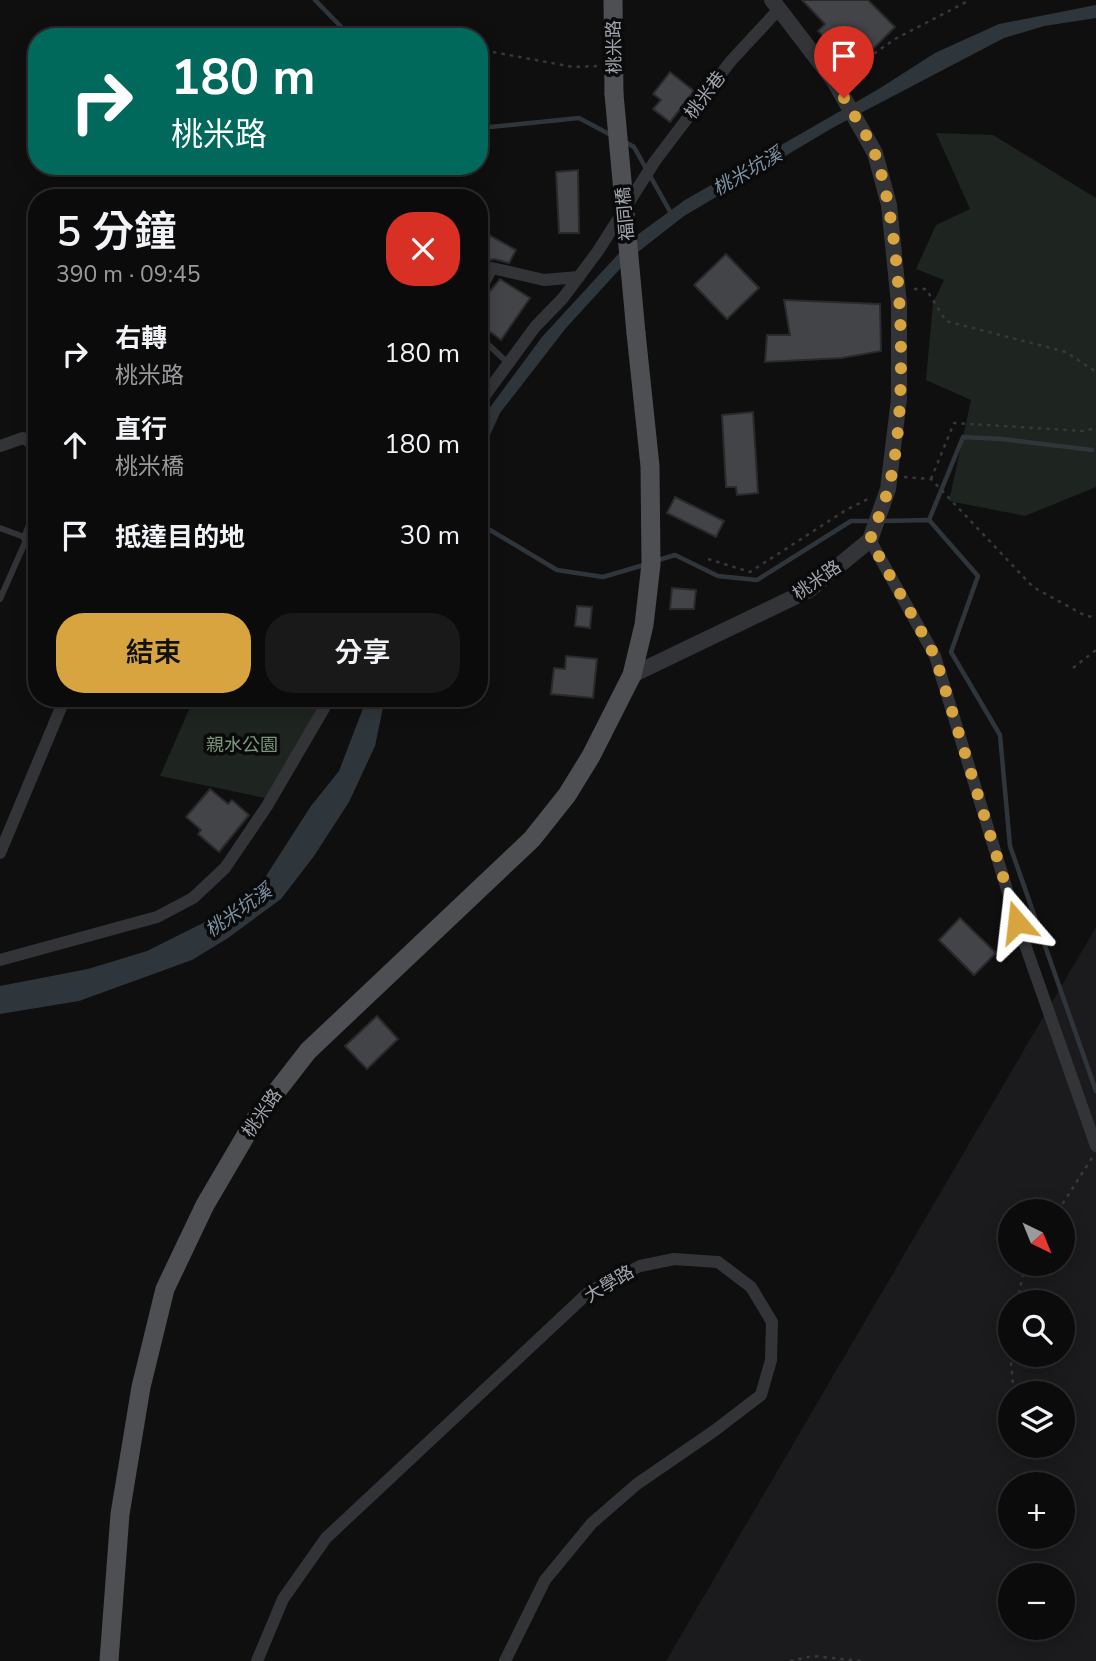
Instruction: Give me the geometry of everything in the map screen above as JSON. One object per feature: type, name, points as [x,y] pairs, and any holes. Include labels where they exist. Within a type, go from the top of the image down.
[{"type":"main road","name":"桃米路","points":[[613,0],[614,94]]},
{"type":"main road","name":"福同橋","points":[[614,94],[636,333]]},
{"type":"main road","name":"桃米路","points":[[109,1661],[120,1514],[141,1387],[165,1289],[205,1205],[256,1118],[308,1051],[532,839],[567,795],[591,756],[632,675],[643,625],[651,564],[650,466],[636,333]]},
{"type":"street","points":[[776,4],[844,98],[874,153],[889,205],[897,288],[899,399],[889,483],[870,540],[935,656],[1017,922],[1096,1146]]},
{"type":"street","name":"桃米巷","points":[[579,277],[655,161],[776,4]]},
{"type":"street","points":[[488,275],[492,268],[544,280],[579,277]]},
{"type":"street","points":[[488,391],[579,277]]},
{"type":"street","points":[[0,446],[23,438],[28,441]]},
{"type":"street","name":"桃米路","points":[[632,675],[809,590],[870,540]]},
{"type":"street","points":[[0,853],[61,707]]},
{"type":"street","points":[[0,960],[157,917],[193,898],[225,868],[267,806],[325,707]]},
{"type":"street","name":"大學路","points":[[257,1661],[283,1599],[327,1538],[590,1292],[640,1265],[674,1259],[718,1262],[751,1287],[772,1322],[771,1360],[761,1395],[637,1484],[592,1523],[545,1580],[505,1661]]},
{"type":"lane","points":[[488,344],[508,363]]},
{"type":"lane","points":[[0,528],[28,538]]},
{"type":"lane","points":[[0,598],[28,547]]},
{"type":"path","points":[[834,81],[895,39],[971,0]]},
{"type":"path","points":[[493,52],[573,67],[614,65]]},
{"type":"path","points":[[897,288],[926,289],[946,321],[1066,352],[1096,372]]},
{"type":"path","points":[[931,478],[954,423],[1083,430],[1096,428]]},
{"type":"path","points":[[708,559],[750,572],[889,483],[931,478]]},
{"type":"path","points":[[931,478],[1033,587],[1084,615],[1096,618]]},
{"type":"path","points":[[1073,668],[1096,650]]},
{"type":"path","points":[[1066,1199],[1096,1153]]},
{"type":"path","points":[[790,1661],[813,1656],[862,1661]]},
{"type":"shaded area","points":[[1096,927],[1096,1661],[666,1661]]},
{"type":"green space","points":[[936,133],[993,135],[1096,198],[1096,487],[1025,516],[949,501],[971,400],[926,380],[933,303],[944,280],[916,269],[936,225],[970,209]]},
{"type":"green space","name":"親水公園","points":[[190,707],[320,707],[265,798],[160,776]]},
{"type":"water","name":"桃米坑溪","points":[[1096,5],[1096,18],[1044,26],[1004,38],[834,127],[684,216],[629,259],[566,328],[500,413],[488,439],[488,410],[542,337],[633,238],[685,200],[877,90],[935,53],[999,24]]},
{"type":"water","name":"桃米坑溪","points":[[364,707],[383,707],[375,746],[349,802],[314,856],[281,899],[228,938],[192,960],[79,1001],[0,1014],[0,986],[88,969],[147,951],[215,917],[264,879],[311,806],[339,771]]},
{"type":"building","points":[[802,0],[868,0],[895,27],[871,51],[847,27],[831,44],[818,31],[825,24]]},
{"type":"building","points":[[670,72],[694,91],[670,122],[653,109],[661,100],[653,94]]},
{"type":"building","points":[[578,170],[579,233],[559,233],[556,172]]},
{"type":"building","points":[[488,235],[516,250],[509,263],[494,259],[488,261]]},
{"type":"building","points":[[726,254],[759,288],[727,319],[694,285]]},
{"type":"building","points":[[500,279],[530,298],[501,340],[488,330],[488,293]]},
{"type":"building","points":[[784,300],[880,304],[881,351],[842,358],[765,362],[767,335],[790,335]]},
{"type":"building","points":[[753,412],[758,493],[737,495],[736,487],[726,487],[722,415]]},
{"type":"building","points":[[675,497],[724,521],[716,537],[667,513]]},
{"type":"building","points":[[672,588],[696,590],[694,609],[670,609]]},
{"type":"building","points":[[577,606],[592,607],[590,628],[575,626]]},
{"type":"building","points":[[566,656],[597,659],[593,698],[551,694],[554,668],[565,669]]},
{"type":"building","points":[[210,789],[228,804],[232,800],[249,815],[219,852],[198,834],[201,830],[186,817]]},
{"type":"building","points":[[960,918],[996,953],[974,975],[939,940]]},
{"type":"building","points":[[377,1016],[398,1039],[367,1069],[345,1046]]},
{"type":"waterway","points":[[315,0],[342,28]]},
{"type":"waterway","points":[[488,127],[579,118],[611,135]]},
{"type":"waterway","points":[[625,142],[634,147],[672,215]]},
{"type":"waterway","points":[[929,520],[963,437],[1092,450]]},
{"type":"waterway","points":[[881,521],[929,520],[978,576],[951,652],[1000,735],[1010,846],[1096,1091]]},
{"type":"waterway","points":[[655,561],[675,555],[718,576],[757,580],[851,521],[872,521]]},
{"type":"waterway","points":[[488,529],[557,570],[603,577],[647,564]]},
{"type":"route","points":[[844,98],[874,153],[889,205],[899,304],[899,399],[893,463],[888,489],[870,540],[935,656],[1017,922]]}]
